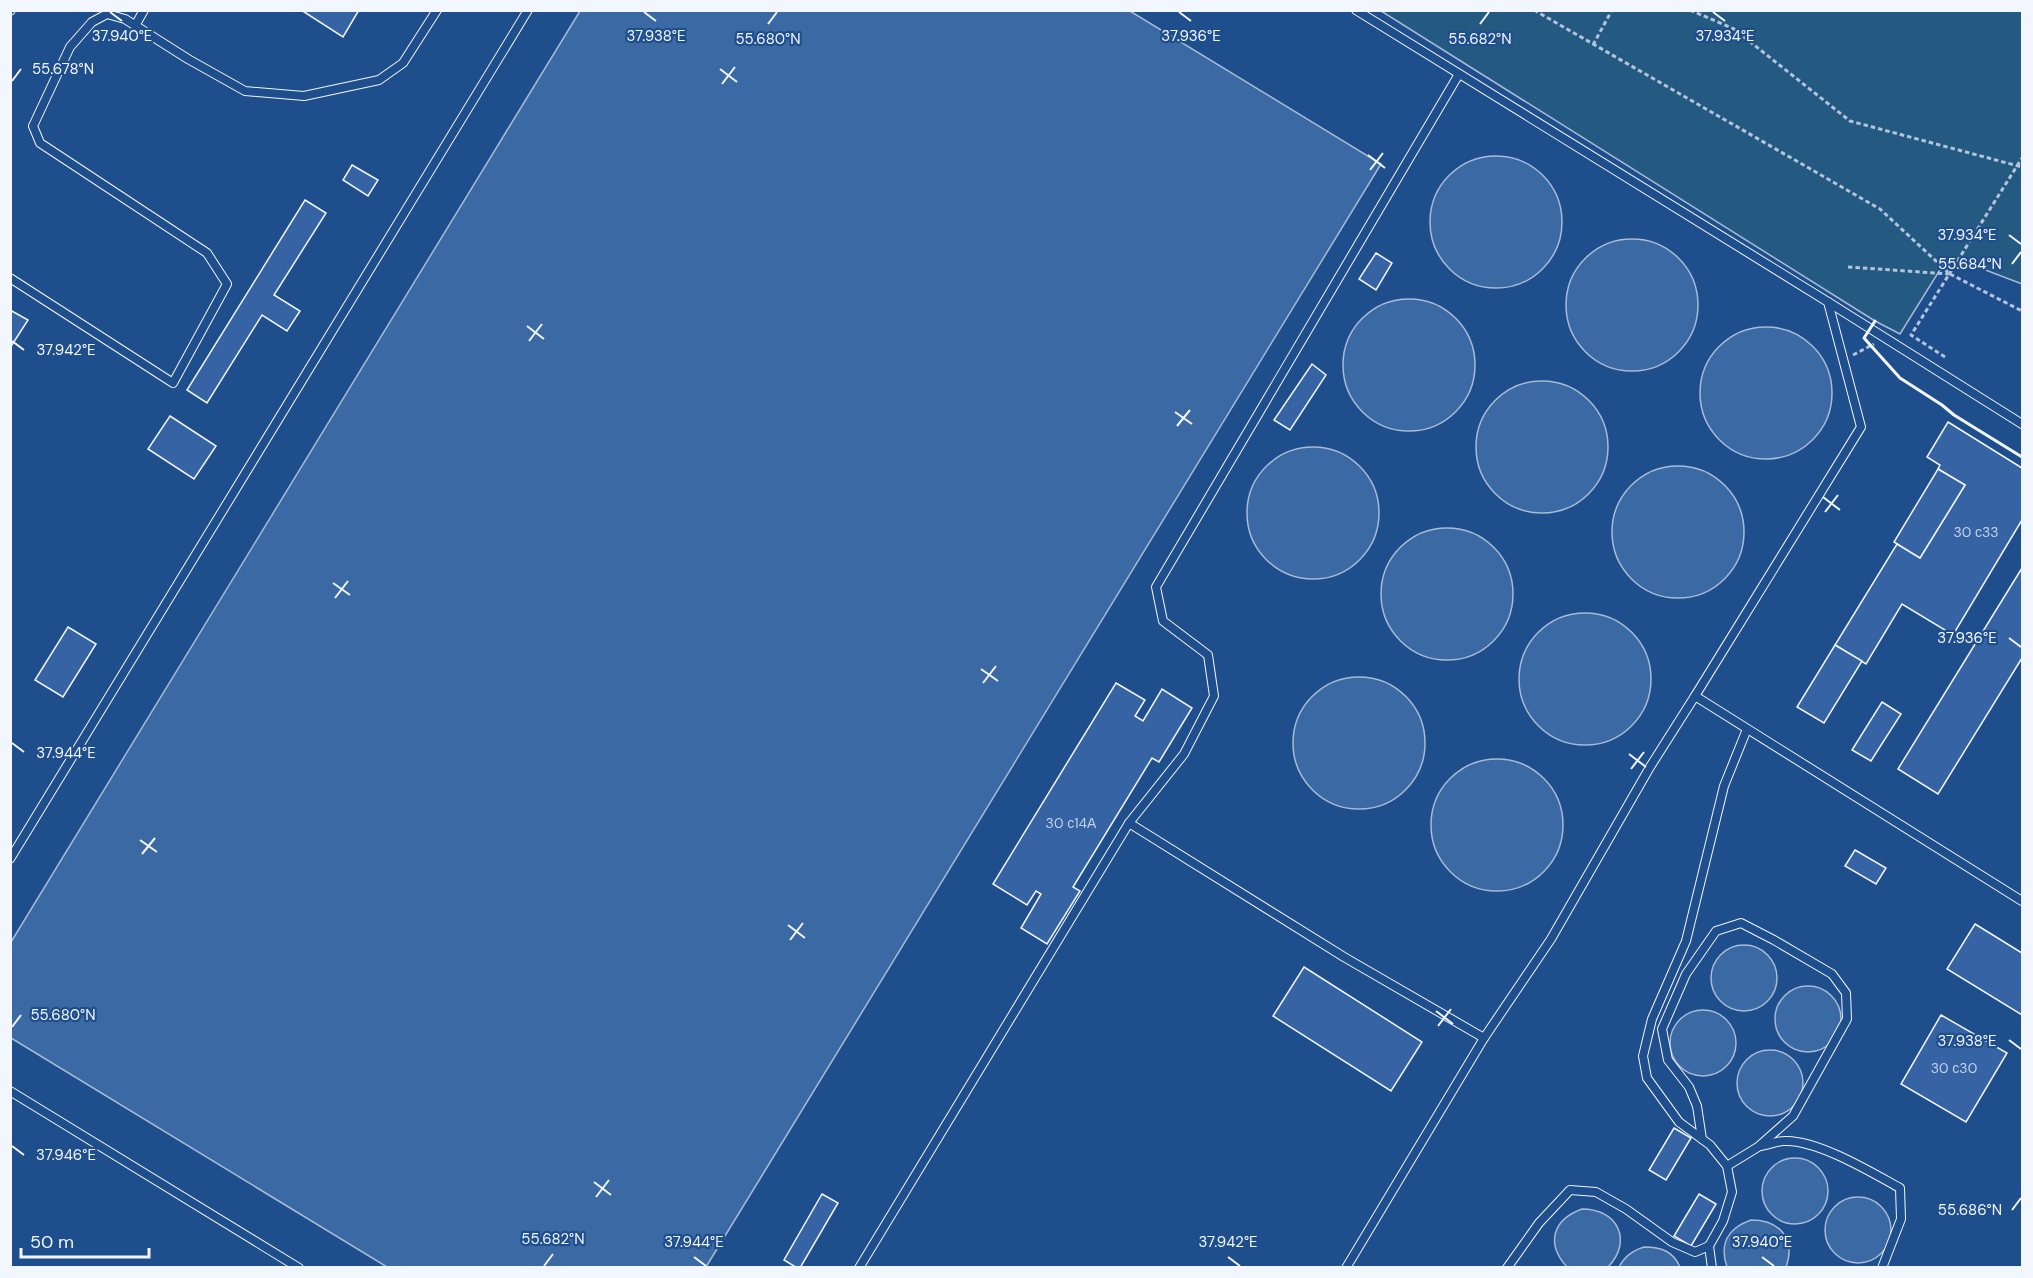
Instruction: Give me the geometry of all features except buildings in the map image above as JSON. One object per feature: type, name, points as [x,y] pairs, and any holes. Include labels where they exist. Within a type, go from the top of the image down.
[{"type":"lane","points":[[135,26],[144,10]]},
{"type":"lane","points":[[10,278],[173,383],[227,284],[207,253],[40,143],[33,126],[59,75],[70,47],[92,22],[107,14],[125,19],[188,59],[245,91],[304,96],[379,80],[403,63],[437,10]]},
{"type":"lane","points":[[10,859],[528,10]]},
{"type":"lane","points":[[1356,10],[2022,424]]},
{"type":"lane","points":[[859,1268],[1129,824],[1184,754],[1214,696],[1208,656],[1163,621],[1156,587],[1460,74]]},
{"type":"lane","points":[[1346,1268],[1484,1038],[1551,939],[1650,767],[1861,427],[1828,302]]},
{"type":"lane","points":[[1695,696],[2022,901]]},
{"type":"lane","points":[[1711,1267],[1709,1246],[1723,1221],[1732,1192],[1727,1166],[1710,1146],[1679,1122],[1647,1078],[1643,1056],[1652,1019],[1686,941],[1724,786],[1747,729]]},
{"type":"lane","points":[[1129,824],[1344,957],[1484,1038]]},
{"type":"lane","points":[[1702,1139],[1697,1106],[1689,1087],[1668,1060],[1662,1029],[1686,974],[1716,931],[1740,923],[1774,939],[1832,974],[1846,993],[1847,1019],[1793,1116],[1758,1147],[1727,1166]]},
{"type":"lane","points":[[10,1091],[299,1268]]},
{"type":"lane","points":[[1758,1147],[1784,1140],[1814,1146],[1856,1164],[1899,1188],[1901,1220],[1882,1268]]},
{"type":"lane","points":[[1508,1268],[1539,1223],[1569,1190],[1596,1191],[1672,1242],[1695,1252],[1709,1246]]},
{"type":"path","points":[[1534,10],[1880,209],[1950,274],[2022,311]]},
{"type":"path","points":[[1593,45],[1612,10]]},
{"type":"path","points":[[1690,10],[1734,29],[1850,121],[2022,167]]},
{"type":"path","points":[[1945,357],[1911,335],[2022,158]]},
{"type":"path","points":[[1848,267],[1950,274]]},
{"type":"path","points":[[1844,360],[1886,338]]},
{"type":"shaded area","points":[[580,11],[1130,11],[1381,164],[706,1267],[387,1267],[11,1038],[11,942]]},
{"type":"shaded area","points":[[1381,11],[2022,11],[2022,284],[1967,263],[1946,260],[1900,334],[1875,321]]},
{"type":"shaded area","points":[[1496,156],[1521,161],[1543,175],[1557,197],[1562,222],[1557,247],[1543,269],[1521,283],[1496,288],[1471,283],[1449,269],[1435,247],[1430,222],[1435,197],[1449,175],[1471,161]]},
{"type":"shaded area","points":[[1632,239],[1657,244],[1679,258],[1693,280],[1698,305],[1693,330],[1679,352],[1657,366],[1632,371],[1607,366],[1585,352],[1571,330],[1566,305],[1571,280],[1585,258],[1607,244]]},
{"type":"shaded area","points":[[1409,299],[1434,304],[1456,318],[1470,340],[1475,365],[1470,390],[1456,412],[1434,426],[1409,431],[1384,426],[1362,412],[1348,390],[1343,365],[1348,340],[1362,318],[1384,304]]},
{"type":"shaded area","points":[[1766,327],[1791,332],[1813,346],[1827,368],[1832,393],[1827,418],[1813,440],[1791,454],[1766,459],[1741,454],[1719,440],[1705,418],[1700,393],[1705,368],[1719,346],[1741,332]]},
{"type":"shaded area","points":[[1542,381],[1567,386],[1589,400],[1603,422],[1608,447],[1603,472],[1589,494],[1567,508],[1542,513],[1517,508],[1495,494],[1481,472],[1476,447],[1481,422],[1495,400],[1517,386]]},
{"type":"shaded area","points":[[1313,447],[1338,452],[1360,466],[1374,488],[1379,513],[1374,538],[1360,560],[1338,574],[1313,579],[1288,574],[1266,560],[1252,538],[1247,513],[1252,488],[1266,466],[1288,452]]},
{"type":"shaded area","points":[[1678,466],[1703,471],[1725,485],[1739,507],[1744,532],[1739,557],[1725,579],[1703,593],[1678,598],[1653,593],[1631,579],[1617,557],[1612,532],[1617,507],[1631,485],[1653,471]]},
{"type":"shaded area","points":[[1447,528],[1472,533],[1494,547],[1508,569],[1513,594],[1508,619],[1494,641],[1472,655],[1447,660],[1422,655],[1400,641],[1386,619],[1381,594],[1386,569],[1400,547],[1422,533]]},
{"type":"shaded area","points":[[1585,613],[1610,618],[1632,632],[1646,654],[1651,679],[1646,704],[1632,726],[1610,740],[1585,745],[1560,740],[1538,726],[1524,704],[1519,679],[1524,654],[1538,632],[1560,618]]},
{"type":"shaded area","points":[[1359,677],[1384,682],[1406,696],[1420,718],[1425,743],[1420,768],[1406,790],[1384,804],[1359,809],[1334,804],[1312,790],[1298,768],[1293,743],[1298,718],[1312,696],[1334,682]]},
{"type":"shaded area","points":[[1497,759],[1522,764],[1544,778],[1558,800],[1563,825],[1558,850],[1544,872],[1522,886],[1497,891],[1472,886],[1450,872],[1436,850],[1431,825],[1436,800],[1450,778],[1472,764]]},
{"type":"shaded area","points":[[1744,945],[1757,948],[1767,955],[1774,965],[1777,978],[1774,991],[1767,1001],[1757,1008],[1744,1011],[1731,1008],[1721,1001],[1714,991],[1711,978],[1714,965],[1721,955],[1731,948]]},
{"type":"shaded area","points":[[1808,986],[1821,989],[1831,996],[1838,1006],[1841,1019],[1838,1032],[1831,1042],[1821,1049],[1808,1052],[1795,1049],[1785,1042],[1778,1032],[1775,1019],[1778,1006],[1785,996],[1795,989]]},
{"type":"shaded area","points":[[1703,1010],[1716,1013],[1726,1020],[1733,1030],[1736,1043],[1733,1056],[1726,1066],[1716,1073],[1703,1076],[1690,1073],[1680,1066],[1673,1056],[1670,1043],[1673,1030],[1680,1020],[1690,1013]]},
{"type":"shaded area","points":[[1770,1050],[1783,1053],[1793,1060],[1800,1070],[1803,1083],[1800,1096],[1793,1106],[1783,1113],[1770,1116],[1757,1113],[1747,1106],[1740,1096],[1737,1083],[1740,1070],[1747,1060],[1757,1053]]},
{"type":"shaded area","points":[[1795,1158],[1808,1161],[1818,1168],[1825,1178],[1828,1191],[1825,1204],[1818,1214],[1808,1221],[1795,1224],[1782,1221],[1772,1214],[1765,1204],[1762,1191],[1765,1178],[1772,1168],[1782,1161]]},
{"type":"shaded area","points":[[1858,1197],[1871,1200],[1881,1207],[1888,1217],[1891,1230],[1888,1243],[1881,1253],[1871,1260],[1858,1263],[1845,1260],[1835,1253],[1828,1243],[1825,1230],[1828,1217],[1835,1207],[1845,1200]]},
{"type":"shaded area","points":[[1582,1209],[1605,1214],[1618,1228],[1620,1247],[1608,1267],[1567,1267],[1556,1250],[1555,1234],[1559,1226],[1564,1219]]},
{"type":"shaded area","points":[[1751,1220],[1770,1223],[1783,1233],[1789,1248],[1786,1267],[1727,1267],[1724,1251],[1727,1238],[1736,1227]]},
{"type":"shaded area","points":[[1644,1247],[1666,1251],[1674,1257],[1680,1267],[1619,1267],[1629,1254]]},
{"type":"wall","points":[[1875,321],[1864,338],[1900,378],[2022,457]]}]
